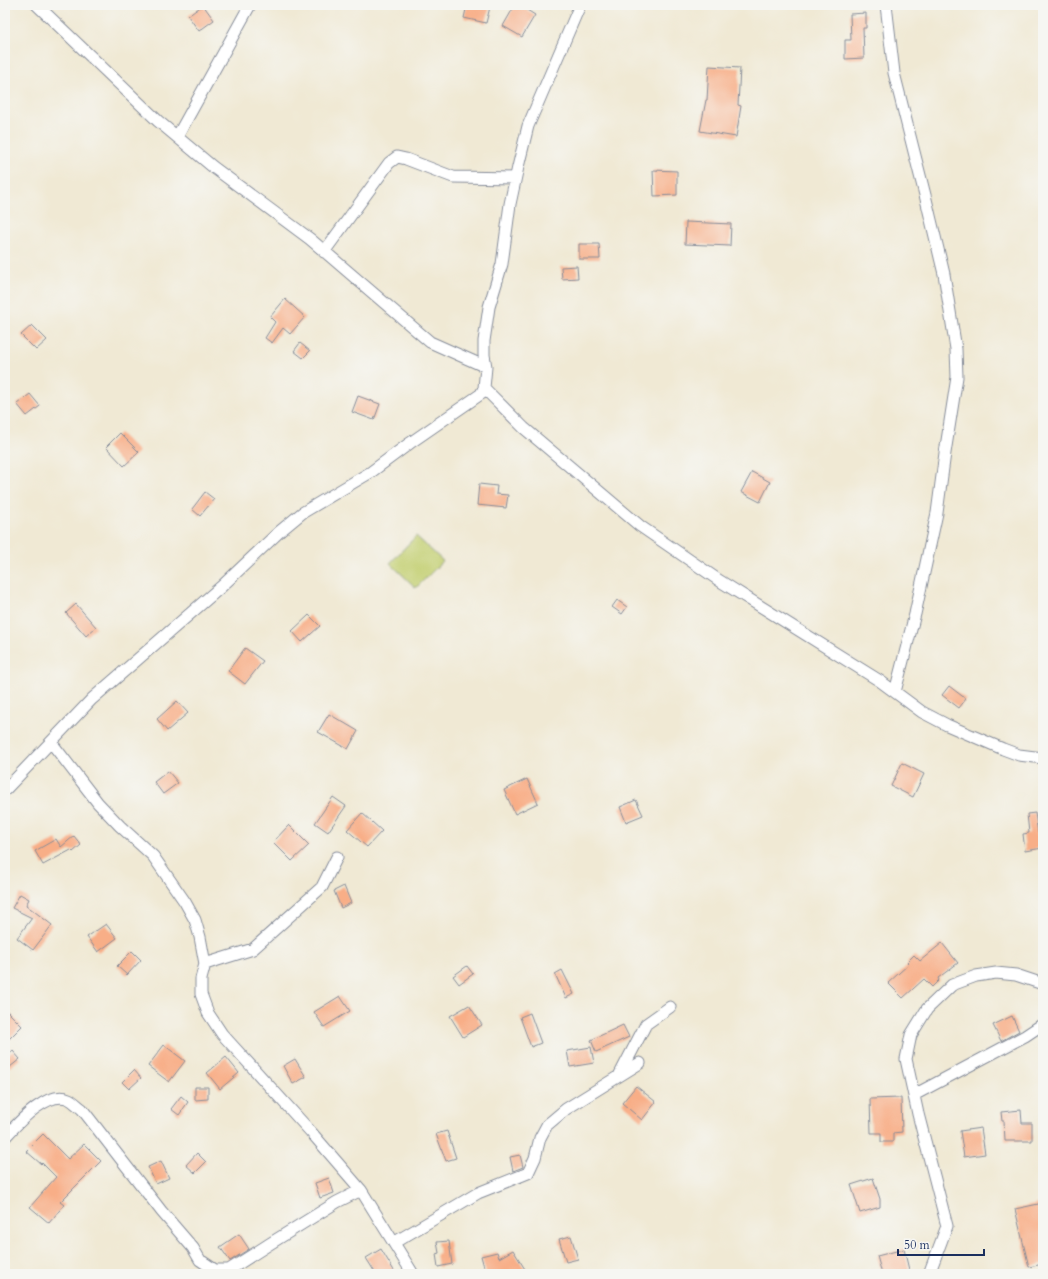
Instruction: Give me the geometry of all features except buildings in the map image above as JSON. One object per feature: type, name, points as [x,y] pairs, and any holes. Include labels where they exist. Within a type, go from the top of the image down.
[{"type":"street","points":[[37,5],[158,121],[213,167],[310,239],[430,342],[486,367]]},
{"type":"street","points":[[177,137],[250,5]]},
{"type":"street","points":[[5,790],[92,699],[222,586],[279,532],[302,513],[371,472],[480,394],[484,388],[486,367],[484,341],[489,307],[502,264],[515,178],[528,126],[580,5]]},
{"type":"street","points":[[886,5],[894,73],[944,274],[956,349],[957,378],[944,453],[937,513],[915,614],[895,692]]},
{"type":"street","points":[[324,252],[389,163],[397,157],[406,158],[453,177],[515,178]]},
{"type":"street","points":[[484,388],[524,428],[640,526],[720,581],[880,681],[922,712],[963,733],[1003,749],[1019,755],[1043,758]]},
{"type":"street","points":[[51,742],[98,802],[120,826],[152,856],[185,902],[195,920],[205,964],[201,979],[201,994],[208,1013],[215,1024],[222,1034],[311,1132],[361,1190],[395,1242],[413,1274]]},
{"type":"street","points":[[205,964],[253,949],[322,887],[337,857]]},
{"type":"street","points":[[929,1274],[947,1226],[906,1059],[911,1035],[927,1009],[952,985],[976,976],[996,973],[1016,975],[1043,984]]},
{"type":"street","points":[[619,1076],[646,1024],[670,1007]]},
{"type":"street","points":[[914,1095],[1025,1036],[1043,1024]]},
{"type":"street","points":[[395,1242],[478,1193],[528,1173],[535,1158],[540,1138],[547,1125],[566,1109],[640,1063]]},
{"type":"street","points":[[5,1137],[20,1121],[39,1106],[53,1098],[68,1099],[82,1109],[162,1212],[193,1248],[200,1260],[215,1270],[229,1270],[239,1262],[337,1202],[361,1190]]},
{"type":"green space","points":[[416,536],[443,561],[416,588],[390,563]]}]
